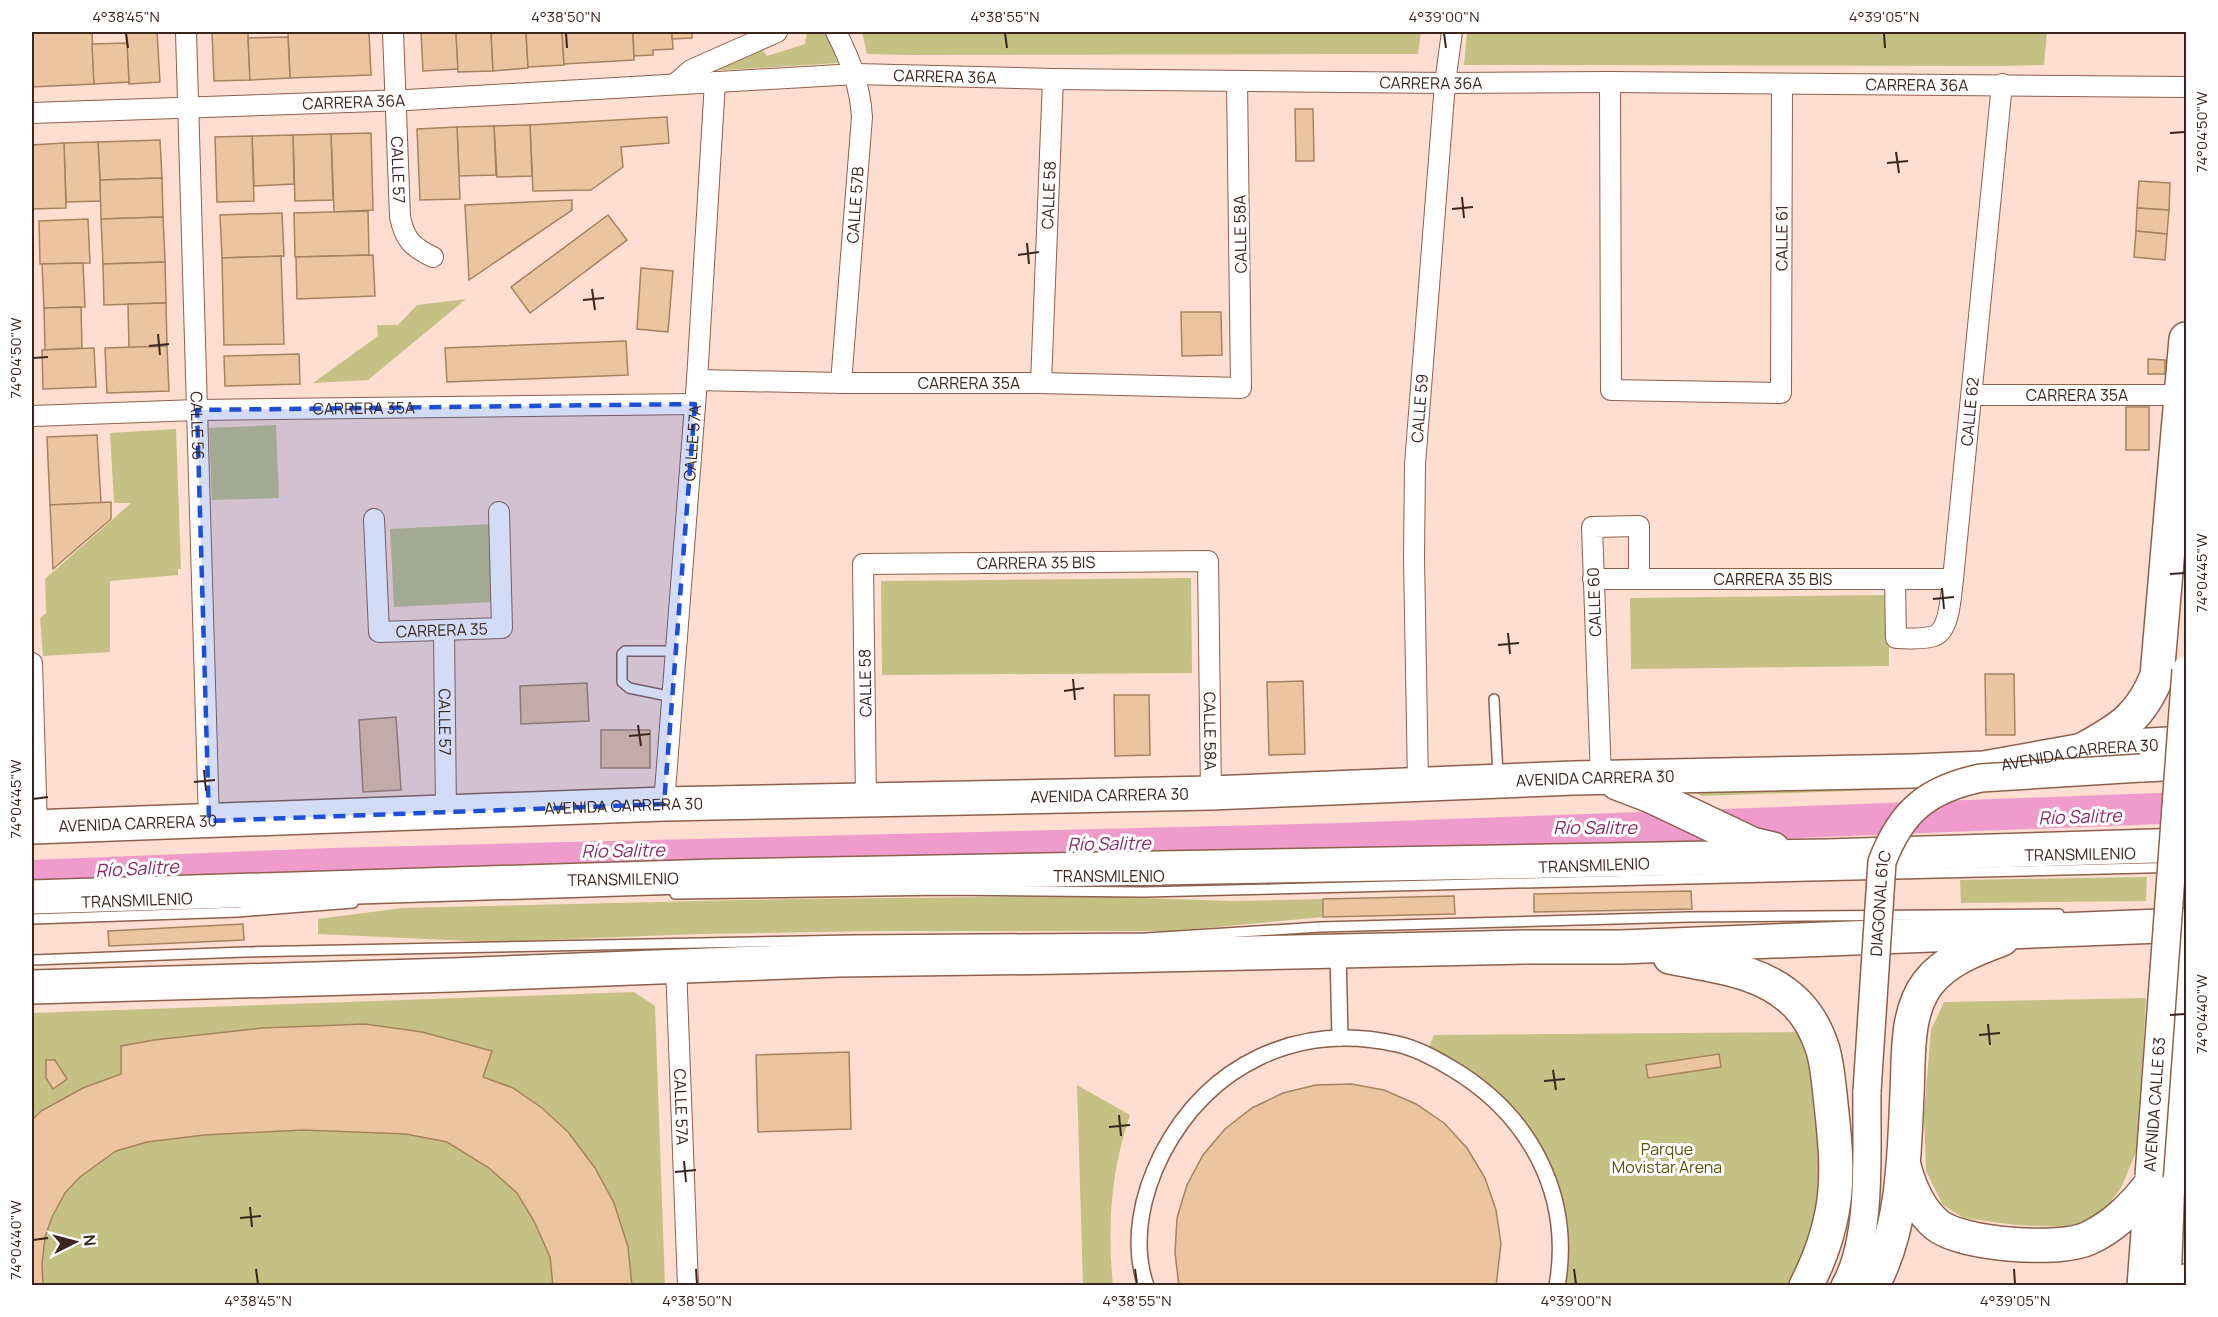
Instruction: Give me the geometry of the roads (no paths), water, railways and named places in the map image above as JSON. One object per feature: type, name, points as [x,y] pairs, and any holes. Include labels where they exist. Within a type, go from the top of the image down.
[{"type":"highway","points":[[2187,339],[2181,395],[2172,673],[2165,692],[2176,700],[2187,702]]},
{"type":"highway","points":[[2082,750],[2119,729],[2130,720],[2151,692],[2172,673]]},
{"type":"highway","name":"AVENIDA CARRERA 30","points":[[34,827],[664,804],[1211,793],[1498,781],[1984,768],[2028,762],[2082,750],[2187,743]]},
{"type":"highway","points":[[1600,778],[1651,796],[1755,845],[1826,856]]},
{"type":"highway","points":[[32,897],[716,876],[1826,856],[2187,844]]},
{"type":"highway","points":[[32,987],[365,978],[838,960],[1525,946],[1622,947],[2023,931],[2182,918]]},
{"type":"highway","points":[[1872,1286],[1890,1240],[1903,1164],[1910,1030],[1918,1000],[1928,982],[1950,963],[1973,950],[2023,931]]},
{"type":"highway","points":[[1622,947],[1747,973],[1769,983],[1796,1003],[1815,1028],[1823,1051],[1829,1086],[1836,1171],[1833,1211],[1825,1243],[1806,1286]]},
{"type":"highway","points":[[1903,1164],[1916,1200],[1939,1227],[1962,1238],[1993,1242],[2060,1245],[2087,1239],[2109,1228],[2156,1180]]},
{"type":"highway","points":[[2186,1286],[2187,1281]]},
{"type":"main road","name":"AVENIDA CALLE 63","points":[[2167,1286],[2156,1180],[2172,673]]},
{"type":"main road","name":"DIAGONAL 61C","points":[[1845,1286],[1857,1254],[1863,1223],[1867,1090],[1879,883],[1887,847],[1906,816],[1918,804],[1944,788],[1981,778],[2187,766]]},
{"type":"main road","name":"AVENIDA CALLE 63","points":[[2141,1286],[2187,951]]},
{"type":"street","name":"CALLE 56","points":[[186,32],[209,821]]},
{"type":"street","name":"CALLE 57","points":[[393,32],[400,217],[404,233],[416,249],[433,257]]},
{"type":"street","points":[[675,84],[691,70],[777,32]]},
{"type":"street","name":"CALLE 57B","points":[[836,32],[856,74],[862,117],[841,384]]},
{"type":"street","name":"CALLE 59","points":[[1418,784],[1414,557],[1415,464],[1445,83],[1452,32]]},
{"type":"street","name":"CARRERA 36A","points":[[32,113],[395,100],[856,74],[1238,81],[2002,84],[2187,87]]},
{"type":"street","name":"CALLE 58","points":[[1041,383],[1053,79]]},
{"type":"street","name":"CALLE 58A","points":[[1238,81],[1241,388]]},
{"type":"street","name":"CALLE 57A","points":[[664,804],[697,380],[715,82]]},
{"type":"street","name":"CALLE 61","points":[[1610,82],[1611,390],[1781,393],[1782,84]]},
{"type":"street","name":"CALLE 62","points":[[1895,579],[1896,638],[1932,637],[1940,633],[1945,627],[1953,579],[2002,84]]},
{"type":"street","name":"CARRERA 35A","points":[[697,380],[841,384],[1041,383],[1241,388]]},
{"type":"street","name":"CARRERA 35A","points":[[1972,395],[2181,395]]},
{"type":"street","name":"CARRERA 35A","points":[[32,416],[197,410],[695,404]]},
{"type":"street","name":"CARRERA 35","points":[[374,519],[379,632],[502,628],[499,512]]},
{"type":"street","name":"CALLE 60","points":[[1600,778],[1592,527],[1639,526],[1640,579]]},
{"type":"street","name":"CALLE 58A","points":[[1208,561],[1211,793]]},
{"type":"street","name":"CARRERA 35 BIS","points":[[863,564],[1208,561]]},
{"type":"street","name":"CALLE 58","points":[[863,564],[867,801]]},
{"type":"street","name":"CARRERA 35 BIS","points":[[1593,579],[1953,579]]},
{"type":"street","name":"CALLE 57","points":[[444,630],[446,813]]},
{"type":"street","points":[[32,663],[34,827]]},
{"type":"street","points":[[1338,951],[1340,1038]]},
{"type":"street","name":"CALLE 57A","points":[[676,965],[688,1286]]},
{"type":"street","points":[[1146,1286],[1140,1259],[1139,1234],[1144,1197],[1168,1144],[1187,1115],[1207,1092],[1232,1072],[1262,1055],[1310,1042],[1340,1038],[1399,1044],[1421,1052],[1471,1080],[1493,1097],[1512,1117],[1528,1139],[1542,1165],[1552,1193],[1560,1256],[1557,1286]]},
{"type":"lane","points":[[673,697],[629,688],[622,682],[622,654],[625,651],[676,651]]},
{"type":"lane","points":[[1494,699],[1498,781]]},
{"type":"lane","name":"TRANSMILENIO","points":[[663,894],[945,890],[1144,892],[2187,867]]},
{"type":"lane","name":"TRANSMILENIO","points":[[32,919],[238,912],[367,902]]},
{"type":"lane","points":[[2157,913],[2182,918]]},
{"type":"lane","points":[[32,960],[244,952],[853,940],[1146,938],[1320,927],[1689,916],[2067,914]]},
{"type":"water","name":"Río Salitre","points":[[2186,792],[2186,823],[1329,856],[32,894],[32,860],[331,848],[1340,823]]},
{"type":"park label","name":"Parque Movistar Arena","points":[[1667,1158]]}]
